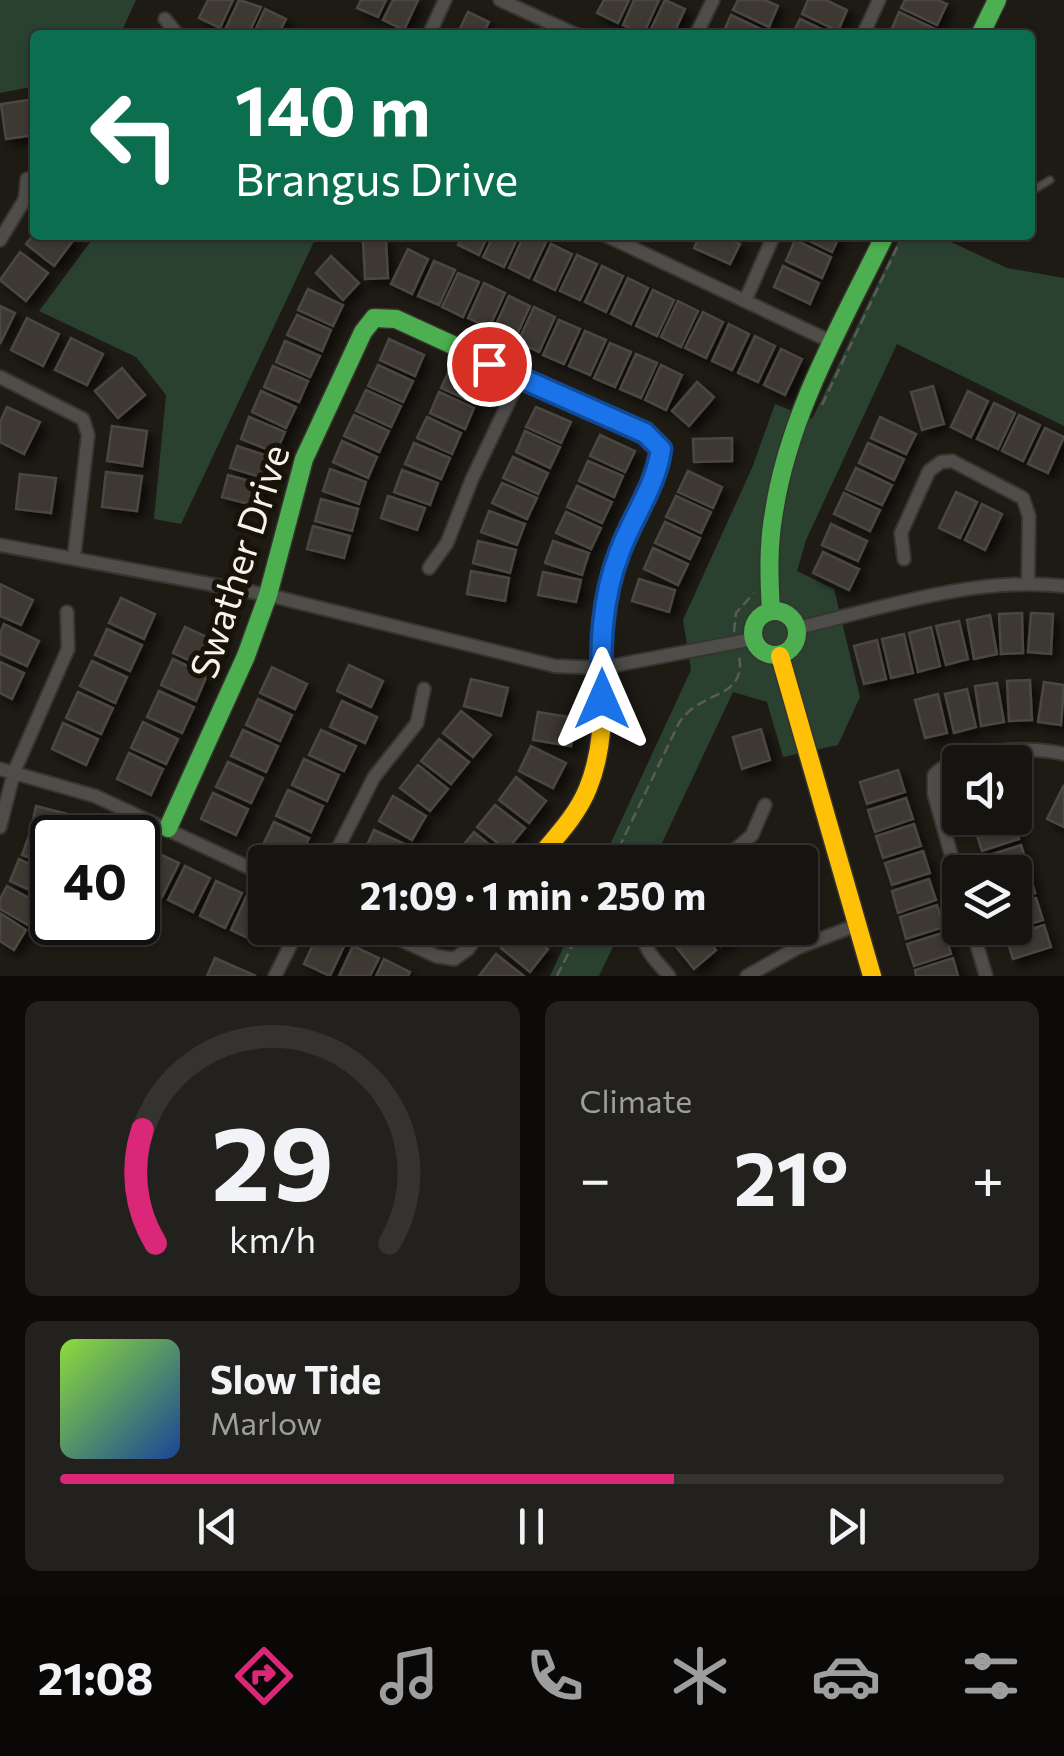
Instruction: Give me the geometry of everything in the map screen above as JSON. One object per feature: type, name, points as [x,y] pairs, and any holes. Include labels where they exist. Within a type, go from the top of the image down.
[{"type":"street","points":[[431,30],[445,0]]},
{"type":"street","points":[[500,0],[566,30]]},
{"type":"street","points":[[698,30],[713,0]]},
{"type":"street","points":[[865,30],[879,0]]},
{"type":"street","points":[[982,30],[996,0]]},
{"type":"street","points":[[164,20],[173,30]]},
{"type":"street","points":[[0,240],[25,199],[27,178]]},
{"type":"street","points":[[617,240],[834,344]]},
{"type":"street","points":[[745,301],[772,240]]},
{"type":"street","points":[[771,611],[768,548],[776,488],[794,431],[883,240]]},
{"type":"street","name":"Swather Drive","points":[[168,828],[246,656],[268,595],[304,460],[362,332],[374,318],[396,319],[520,378]]},
{"type":"street","points":[[0,378],[82,419],[88,435],[74,556]]},
{"type":"street","points":[[429,568],[447,543],[472,479],[520,378],[645,433],[661,449],[658,470],[620,550],[603,612],[602,730],[592,775],[572,816],[549,845]]},
{"type":"street","points":[[904,560],[901,532],[929,471],[941,462],[952,461],[1024,498],[1029,516],[1028,584]]},
{"type":"street","points":[[0,544],[268,595],[556,666],[601,668],[753,638]]},
{"type":"street","points":[[797,628],[976,588],[1064,586]]},
{"type":"street","points":[[771,611],[788,614],[797,628],[794,645],[780,656],[760,650],[753,638],[755,624],[771,611]]},
{"type":"street","points":[[0,827],[7,770],[68,649],[68,612]]},
{"type":"street","points":[[780,656],[872,976]]},
{"type":"street","points":[[340,845],[374,777],[417,723],[424,690]]},
{"type":"street","points":[[951,855],[934,794],[934,775],[942,767],[1003,751],[1064,754]]},
{"type":"street","points":[[7,770],[96,796],[248,867]]},
{"type":"street","points":[[740,845],[752,835],[766,806]]},
{"type":"street","points":[[746,976],[797,948],[858,925]]},
{"type":"street","points":[[276,976],[291,945]]},
{"type":"street","points":[[412,945],[454,959],[471,945]]},
{"type":"street","points":[[646,945],[669,976]]},
{"type":"street","points":[[977,945],[986,976]]},
{"type":"lane","points":[[1035,189],[1050,180]]},
{"type":"path","points":[[557,976],[572,945]]},
{"type":"green space","points":[[0,0],[136,0],[122,30],[30,30],[30,87],[0,93]]},
{"type":"green space","points":[[315,240],[181,524],[154,519],[166,395],[136,357],[39,311],[91,241]]},
{"type":"green space","points":[[899,240],[947,240],[1007,268],[1064,278],[1064,426],[897,344],[806,540],[797,571],[834,589],[860,697],[838,745],[783,757],[767,702],[733,692],[661,845],[610,845],[691,670],[683,620],[752,468],[775,404],[812,419]]},
{"type":"green space","points":[[564,945],[614,945],[599,976],[550,976]]},
{"type":"building","points":[[208,0],[233,0],[220,28],[199,18]]},
{"type":"building","points":[[239,0],[261,7],[250,30],[225,30]]},
{"type":"building","points":[[361,0],[386,0],[378,17],[357,8]]},
{"type":"building","points":[[393,0],[418,0],[404,30],[383,20]]},
{"type":"building","points":[[604,0],[629,0],[618,23],[597,13]]},
{"type":"building","points":[[634,0],[659,0],[645,30],[623,25]]},
{"type":"building","points":[[665,0],[685,9],[675,30],[650,30]]},
{"type":"building","points":[[738,0],[765,0],[778,6],[769,27],[733,10]]},
{"type":"building","points":[[808,0],[826,0],[847,10],[838,30],[802,14]]},
{"type":"building","points":[[905,0],[938,0],[947,4],[937,25],[901,8]]},
{"type":"building","points":[[265,9],[286,19],[280,30],[255,30]]},
{"type":"building","points":[[468,12],[489,22],[485,30],[459,30]]},
{"type":"building","points":[[899,12],[935,29],[935,30],[891,30]]},
{"type":"building","points":[[731,15],[763,30],[724,30]]},
{"type":"building","points":[[800,19],[823,30],[794,30]]},
{"type":"building","points":[[30,100],[30,136],[6,139],[1,104]]},
{"type":"building","points":[[30,239],[74,240],[54,266],[26,244]]},
{"type":"building","points":[[386,240],[388,278],[365,279],[363,241]]},
{"type":"building","points":[[460,240],[486,240],[479,255],[458,245]]},
{"type":"building","points":[[492,240],[517,240],[504,267],[483,257]]},
{"type":"building","points":[[522,240],[546,242],[529,278],[509,268]]},
{"type":"building","points":[[698,240],[732,240],[740,244],[730,264],[694,248]]},
{"type":"building","points":[[795,240],[831,257],[822,278],[786,261]]},
{"type":"building","points":[[807,240],[838,240],[832,252]]},
{"type":"building","points":[[551,244],[572,254],[555,290],[534,280]]},
{"type":"building","points":[[408,249],[428,259],[412,294],[391,284]]},
{"type":"building","points":[[20,252],[48,273],[26,301],[0,280]]},
{"type":"building","points":[[577,255],[597,264],[580,300],[560,291]]},
{"type":"building","points":[[331,256],[359,283],[343,300],[316,273]]},
{"type":"building","points":[[434,261],[455,270],[439,305],[418,296]]},
{"type":"building","points":[[602,266],[623,276],[606,312],[585,302]]},
{"type":"building","points":[[783,266],[819,283],[810,304],[774,287]]},
{"type":"building","points":[[458,273],[479,282],[463,317],[442,307]]},
{"type":"building","points":[[628,278],[648,288],[631,324],[611,314]]},
{"type":"building","points":[[484,283],[505,293],[489,328],[468,318]]},
{"type":"building","points":[[308,289],[343,305],[333,326],[298,310]]},
{"type":"building","points":[[653,290],[674,300],[657,336],[636,326]]},
{"type":"building","points":[[509,296],[530,306],[514,341],[493,331]]},
{"type":"building","points":[[678,301],[698,311],[681,347],[661,337]]},
{"type":"building","points":[[0,306],[15,313],[0,344]]},
{"type":"building","points":[[534,307],[555,317],[539,352],[518,342]]},
{"type":"building","points":[[703,312],[723,322],[706,358],[685,348]]},
{"type":"building","points":[[297,315],[331,330],[322,351],[287,335]]},
{"type":"building","points":[[27,318],[59,334],[43,366],[11,350]]},
{"type":"building","points":[[559,320],[580,329],[564,364],[543,355]]},
{"type":"building","points":[[729,324],[749,334],[732,370],[712,361]]},
{"type":"building","points":[[585,331],[606,340],[590,375],[569,366]]},
{"type":"building","points":[[755,336],[775,346],[758,382],[738,373]]},
{"type":"building","points":[[71,338],[103,354],[87,385],[55,370]]},
{"type":"building","points":[[389,339],[424,355],[415,376],[380,360]]},
{"type":"building","points":[[285,341],[320,356],[310,377],[276,362]]},
{"type":"building","points":[[610,343],[631,352],[615,387],[594,378]]},
{"type":"building","points":[[781,349],[802,359],[785,395],[764,385]]},
{"type":"building","points":[[636,354],[657,363],[641,398],[620,389]]},
{"type":"building","points":[[378,365],[413,381],[403,402],[368,386]]},
{"type":"building","points":[[661,365],[682,375],[666,410],[645,400]]},
{"type":"building","points":[[273,366],[308,381],[299,402],[264,387]]},
{"type":"building","points":[[451,367],[486,383],[476,404],[441,388]]},
{"type":"building","points":[[122,368],[145,395],[118,418],[95,391]]},
{"type":"building","points":[[697,382],[714,397],[689,426],[672,411]]},
{"type":"building","points":[[933,386],[944,424],[922,430],[911,392]]},
{"type":"building","points":[[366,390],[401,406],[391,427],[356,411]]},
{"type":"building","points":[[261,391],[296,407],[286,428],[252,412]]},
{"type":"building","points":[[968,391],[988,401],[971,437],[951,427]]},
{"type":"building","points":[[439,392],[474,408],[465,429],[430,413]]},
{"type":"building","points":[[994,403],[1015,413],[998,449],[977,439]]},
{"type":"building","points":[[7,407],[40,422],[24,454],[0,442],[0,422]]},
{"type":"building","points":[[536,407],[571,422],[561,443],[526,427]]},
{"type":"building","points":[[354,415],[389,431],[379,452],[344,436]]},
{"type":"building","points":[[1019,415],[1040,425],[1023,461],[1002,451]]},
{"type":"building","points":[[249,417],[285,432],[276,453],[241,439]]},
{"type":"building","points":[[427,417],[461,433],[452,454],[417,438]]},
{"type":"building","points":[[880,417],[916,434],[906,454],[871,438]]},
{"type":"building","points":[[112,426],[147,431],[142,466],[107,461]]},
{"type":"building","points":[[1045,428],[1064,437],[1048,473],[1028,464]]},
{"type":"building","points":[[525,431],[560,447],[550,468],[516,452]]},
{"type":"building","points":[[600,435],[635,451],[625,472],[590,456]]},
{"type":"building","points":[[732,438],[732,461],[694,462],[693,439]]},
{"type":"building","points":[[342,441],[377,457],[368,478],[333,462]]},
{"type":"building","points":[[414,443],[450,458],[441,479],[405,464]]},
{"type":"building","points":[[868,443],[904,459],[894,480],[859,463]]},
{"type":"building","points":[[237,446],[274,458],[267,479],[230,468]]},
{"type":"building","points":[[513,457],[548,473],[538,494],[503,478]]},
{"type":"building","points":[[588,461],[623,476],[614,497],[579,481]]},
{"type":"building","points":[[856,468],[892,485],[882,505],[846,489]]},
{"type":"building","points":[[330,469],[366,482],[359,504],[323,491]]},
{"type":"building","points":[[402,470],[438,483],[430,505],[394,492]]},
{"type":"building","points":[[688,471],[722,487],[713,508],[678,492]]},
{"type":"building","points":[[106,472],[142,476],[137,511],[102,507]]},
{"type":"building","points":[[20,474],[56,478],[51,513],[16,509]]},
{"type":"building","points":[[228,475],[265,485],[260,507],[222,497]]},
{"type":"building","points":[[502,483],[537,498],[527,519],[492,503]]},
{"type":"building","points":[[577,486],[612,502],[602,523],[567,507]]},
{"type":"building","points":[[956,492],[977,502],[960,538],[939,528]]},
{"type":"building","points":[[844,493],[880,510],[870,531],[834,514]]},
{"type":"building","points":[[388,496],[425,508],[417,530],[381,518]]},
{"type":"building","points":[[676,496],[711,512],[701,533],[666,517]]},
{"type":"building","points":[[321,499],[358,509],[352,531],[315,521]]},
{"type":"building","points":[[982,504],[1002,514],[985,550],[965,540]]},
{"type":"building","points":[[489,511],[525,524],[517,545],[481,532]]},
{"type":"building","points":[[566,512],[601,528],[591,549],[556,533]]},
{"type":"building","points":[[665,522],[700,538],[690,559],[655,543]]},
{"type":"building","points":[[831,524],[867,541],[858,561],[822,545]]},
{"type":"building","points":[[313,526],[350,536],[344,558],[307,549]]},
{"type":"building","points":[[478,541],[516,550],[510,573],[473,563]]},
{"type":"building","points":[[553,541],[589,553],[582,575],[545,563]]},
{"type":"building","points":[[653,548],[688,564],[678,585],[644,569]]},
{"type":"building","points":[[823,552],[859,569],[849,590],[813,573]]},
{"type":"building","points":[[471,571],[509,578],[505,601],[467,594]]},
{"type":"building","points":[[543,572],[581,580],[576,602],[538,595]]},
{"type":"building","points":[[639,579],[675,590],[669,612],[632,601]]},
{"type":"building","points":[[0,584],[33,600],[21,625],[0,616]]},
{"type":"building","points":[[121,598],[155,614],[144,639],[109,623]]},
{"type":"building","points":[[1022,613],[1023,653],[1001,654],[999,614]]},
{"type":"building","points":[[1031,613],[1053,614],[1051,654],[1028,652]]},
{"type":"building","points":[[990,615],[997,654],[974,659],[967,620]]},
{"type":"building","points":[[959,621],[968,659],[946,665],[936,626]]},
{"type":"building","points":[[4,624],[39,641],[27,666],[0,654]]},
{"type":"building","points":[[185,627],[220,643],[208,669],[173,653]]},
{"type":"building","points":[[931,627],[940,666],[918,672],[909,633]]},
{"type":"building","points":[[107,629],[142,645],[130,671],[95,655]]},
{"type":"building","points":[[904,634],[913,673],[891,678],[882,639]]},
{"type":"building","points":[[877,640],[886,679],[864,684],[854,646]]},
{"type":"building","points":[[173,659],[207,675],[196,701],[161,685]]},
{"type":"building","points":[[92,661],[127,677],[115,703],[80,686]]},
{"type":"building","points":[[0,662],[24,673],[12,699],[0,693]]},
{"type":"building","points":[[349,665],[383,681],[371,707],[337,691]]},
{"type":"building","points":[[272,667],[307,684],[295,709],[260,693]]},
{"type":"building","points":[[471,679],[508,688],[501,716],[464,706]]},
{"type":"building","points":[[1030,680],[1032,720],[1009,721],[1007,681]]},
{"type":"building","points":[[1044,682],[1064,685],[1061,725],[1038,722]]},
{"type":"building","points":[[997,683],[1004,722],[981,726],[975,686]]},
{"type":"building","points":[[967,689],[976,727],[954,733],[945,694]]},
{"type":"building","points":[[159,691],[194,707],[182,733],[147,717]]},
{"type":"building","points":[[78,692],[113,708],[101,734],[66,718]]},
{"type":"building","points":[[938,694],[947,733],[925,738],[915,700]]},
{"type":"building","points":[[258,699],[292,715],[280,741],[246,725]]},
{"type":"building","points":[[342,701],[377,717],[365,743],[330,727]]},
{"type":"building","points":[[461,711],[491,735],[473,757],[443,733]]},
{"type":"building","points":[[538,712],[576,718],[571,746],[533,740]]},
{"type":"building","points":[[143,722],[178,739],[166,764],[131,748]]},
{"type":"building","points":[[63,723],[98,739],[86,765],[52,749]]},
{"type":"building","points":[[761,729],[770,760],[742,769],[733,737]]},
{"type":"building","points":[[243,730],[278,746],[266,772],[231,756]]},
{"type":"building","points":[[321,730],[356,746],[344,771],[309,755]]},
{"type":"building","points":[[439,739],[469,762],[451,784],[421,761]]},
{"type":"building","points":[[531,746],[566,763],[553,788],[519,771]]},
{"type":"building","points":[[129,753],[163,769],[151,795],[117,779]]},
{"type":"building","points":[[304,759],[339,775],[327,801],[292,785]]},
{"type":"building","points":[[228,762],[263,778],[251,803],[216,787]]},
{"type":"building","points":[[418,765],[448,789],[430,811],[400,788]]},
{"type":"building","points":[[898,770],[905,792],[867,804],[860,782]]},
{"type":"building","points":[[516,777],[546,801],[529,823],[499,800]]},
{"type":"building","points":[[1064,785],[1064,827],[1047,819]]},
{"type":"building","points":[[288,790],[323,806],[311,832],[276,816]]},
{"type":"building","points":[[213,793],[248,809],[236,835],[201,819]]},
{"type":"building","points":[[393,796],[426,816],[412,840],[379,821]]},
{"type":"building","points":[[906,798],[913,819],[875,832],[868,810]]},
{"type":"building","points":[[495,805],[525,828],[511,845],[500,845],[477,827]]},
{"type":"building","points":[[36,806],[71,815],[34,815]]},
{"type":"building","points":[[274,822],[309,838],[306,845],[263,845]]},
{"type":"building","points":[[914,824],[921,846],[883,858],[876,836]]},
{"type":"building","points":[[374,830],[407,845],[367,845]]},
{"type":"building","points":[[474,832],[490,845],[463,845]]},
{"type":"building","points":[[30,833],[30,858],[22,855]]},
{"type":"building","points":[[977,835],[1018,835],[1019,839],[982,851]]},
{"type":"building","points":[[1021,845],[1024,855],[989,855]]},
{"type":"building","points":[[923,851],[930,873],[892,885],[885,863]]},
{"type":"building","points":[[160,854],[179,863],[160,896]]},
{"type":"building","points":[[19,859],[30,864],[30,890],[10,881]]},
{"type":"building","points":[[185,866],[210,878],[193,912],[168,900]]},
{"type":"building","points":[[929,879],[936,900],[898,913],[892,891]]},
{"type":"building","points":[[216,881],[242,893],[225,928],[200,916]]},
{"type":"building","points":[[7,886],[30,898],[30,926],[0,909]]},
{"type":"building","points":[[247,895],[248,938],[231,930]]},
{"type":"building","points":[[1036,898],[1043,920],[1032,923],[1032,899]]},
{"type":"building","points":[[937,905],[942,928],[906,939],[900,917]]},
{"type":"building","points":[[0,913],[26,930],[14,950],[0,941]]},
{"type":"building","points":[[1044,925],[1051,947],[1013,959],[1009,945],[1032,945],[1032,929]]},
{"type":"building","points":[[942,933],[942,945],[949,945],[951,954],[914,966],[907,944]]},
{"type":"building","points":[[313,945],[345,945],[330,976],[304,964]]},
{"type":"building","points":[[542,945],[548,949],[530,972],[501,948]]},
{"type":"building","points":[[675,945],[712,945],[716,950],[694,969]]},
{"type":"building","points":[[353,946],[379,958],[370,976],[339,976]]},
{"type":"building","points":[[496,954],[524,976],[479,976]]},
{"type":"building","points":[[215,958],[256,976],[207,976]]},
{"type":"building","points":[[953,958],[958,976],[916,976],[915,970]]},
{"type":"building","points":[[384,959],[410,972],[408,976],[376,976]]},
{"type":"traffic: fast","points":[[982,30],[997,0]]},
{"type":"traffic: fast","points":[[771,611],[772,524],[781,475],[819,369],[882,240]]},
{"type":"traffic: fast","points":[[168,828],[246,656],[268,595],[304,459],[363,332],[374,318],[396,319],[612,418]]},
{"type":"traffic: fast","points":[[775,611],[791,617],[797,633],[791,649],[775,655],[759,649],[753,633],[759,617],[775,611]]},
{"type":"traffic: slow","points":[[549,845],[578,808],[596,763],[609,584],[651,484],[661,449],[645,433],[612,418]]},
{"type":"traffic: slow","points":[[780,656],[872,976]]},
{"type":"route","points":[[489,364],[645,433],[661,449],[658,470],[610,580],[603,612],[602,699]]}]
